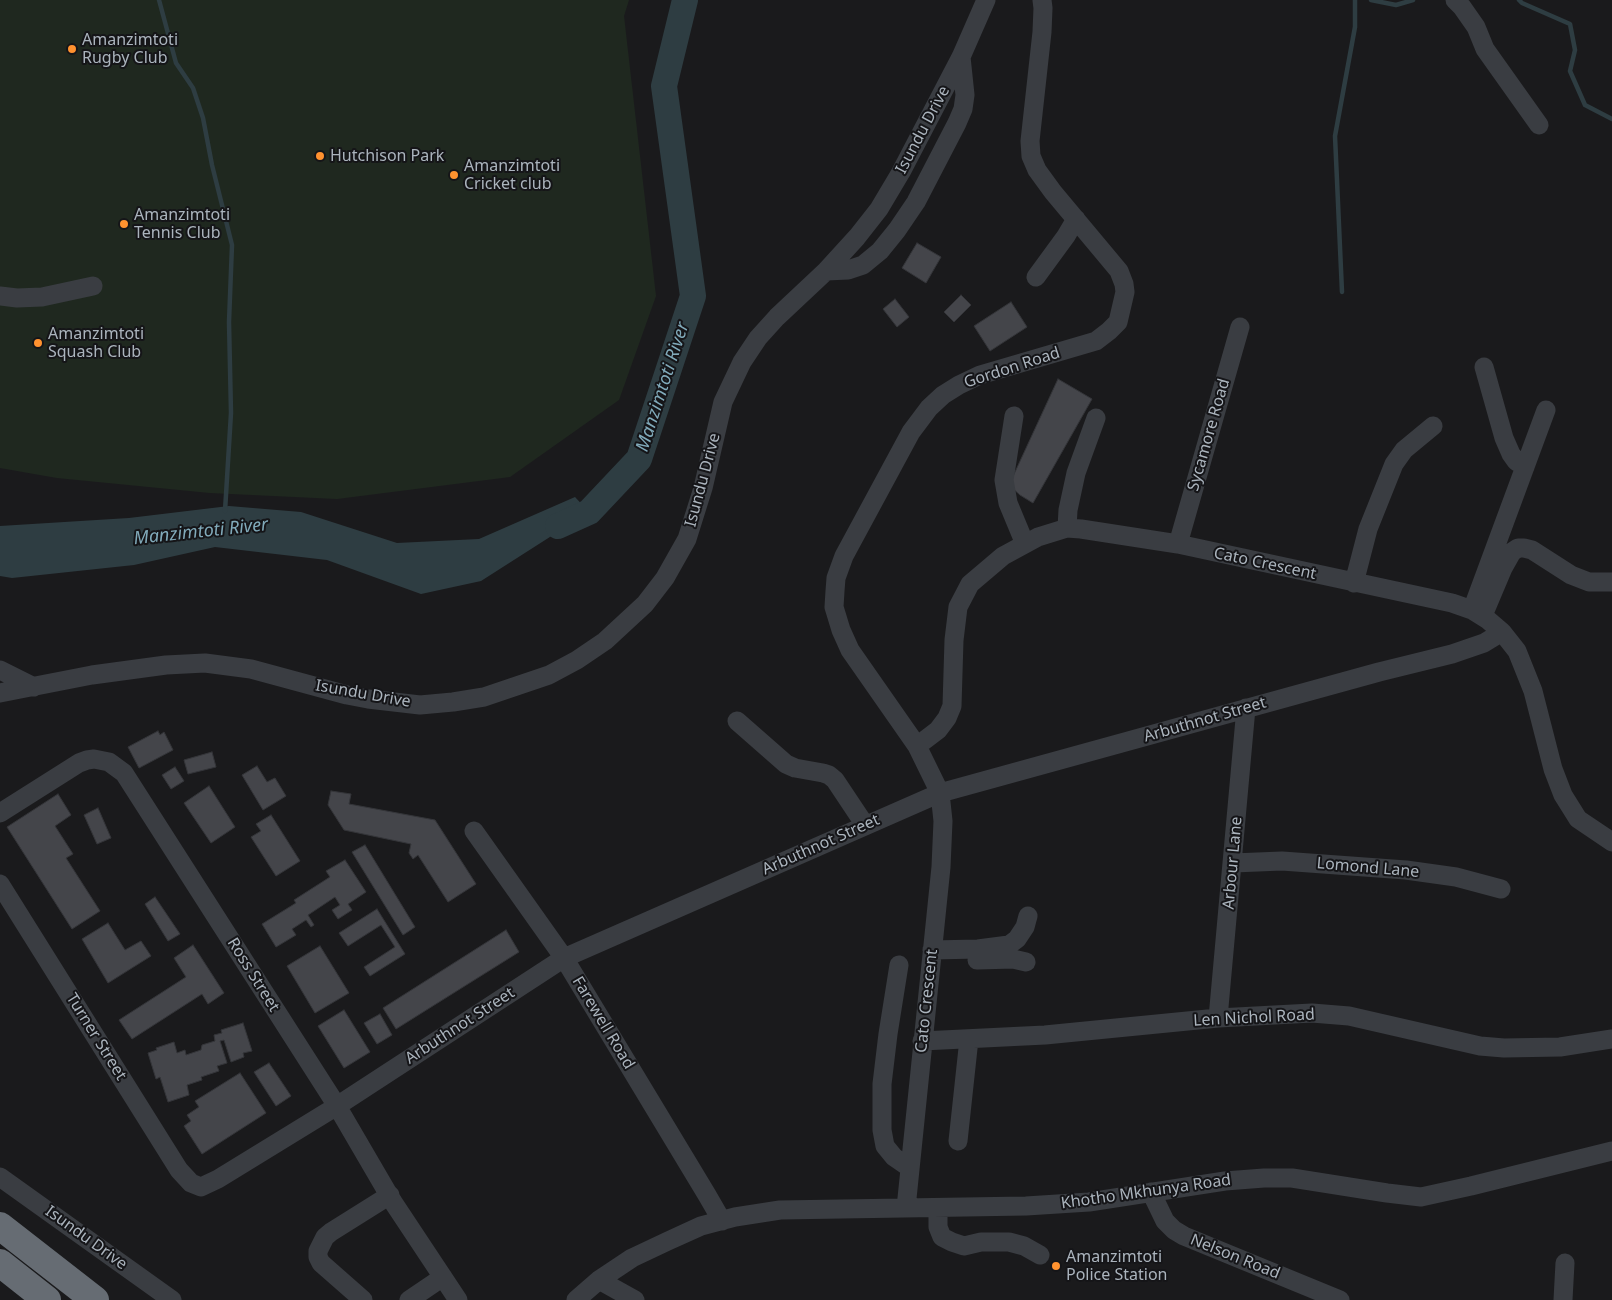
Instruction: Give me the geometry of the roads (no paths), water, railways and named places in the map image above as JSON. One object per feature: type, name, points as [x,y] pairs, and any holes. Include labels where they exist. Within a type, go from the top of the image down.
[{"type":"highway","points":[[0,1226],[95,1300]]},
{"type":"highway","points":[[0,1263],[47,1300]]},
{"type":"street","name":"Isundu Drive","points":[[0,693],[92,675],[166,665],[205,663],[251,669],[360,697],[420,705],[484,697],[549,675],[577,660],[605,641],[645,604],[666,578],[687,539],[703,488],[723,402],[742,362],[758,338],[777,317],[826,271],[879,209],[901,172],[961,57],[986,0]]},
{"type":"street","name":"Gordon Road","points":[[940,793],[917,746],[850,650],[834,607],[836,578],[844,556],[911,432],[928,408],[951,390],[980,375],[1096,341],[1118,322],[1125,292],[1119,271],[1053,192],[1037,170],[1031,156],[1030,142],[1042,32],[1042,0]]},
{"type":"street","points":[[1455,0],[1476,27],[1485,48],[1539,125]]},
{"type":"street","name":"Isundu Drive","points":[[826,271],[848,270],[863,265],[880,251],[916,202],[957,123],[962,109],[965,96],[961,57]]},
{"type":"street","points":[[1036,277],[1076,219]]},
{"type":"street","points":[[0,296],[17,298],[42,297],[93,286]]},
{"type":"street","name":"Sycamore Road","points":[[1178,544],[1240,326]]},
{"type":"street","points":[[1484,367],[1504,438],[1516,461],[1525,467]]},
{"type":"street","points":[[1477,613],[1525,467],[1546,410]]},
{"type":"street","points":[[1014,416],[1004,480],[1008,503],[1025,544]]},
{"type":"street","points":[[1067,528],[1071,493],[1076,474],[1096,418]]},
{"type":"street","points":[[1354,583],[1368,529],[1394,464],[1404,450],[1433,426]]},
{"type":"street","name":"Cato Crescent","points":[[917,746],[938,730],[947,718],[952,706],[954,640],[958,607],[970,584],[1003,556],[1038,537],[1067,528],[1081,529],[1178,544],[1452,603],[1477,613],[1502,632],[1517,651],[1533,691],[1553,769],[1563,795],[1578,819],[1612,842]]},
{"type":"street","points":[[1477,613],[1512,552],[1518,548],[1532,550],[1570,576],[1589,582],[1612,582]]},
{"type":"street","name":"Arbuthnot Street","points":[[197,1186],[202,1187],[218,1179],[337,1106],[564,958],[940,793],[1246,708],[1461,651],[1484,643],[1502,632]]},
{"type":"street","points":[[0,670],[34,687]]},
{"type":"street","name":"Arbour Lane","points":[[1218,1018],[1246,708]]},
{"type":"street","points":[[737,721],[786,764],[795,768],[823,773],[835,780],[865,825]]},
{"type":"street","name":"Ross Street","points":[[0,813],[78,763],[87,760],[94,759],[109,762],[124,773],[337,1106],[390,1196],[458,1300]]},
{"type":"street","name":"Cato Crescent","points":[[906,1208],[941,867],[943,821],[940,793]]},
{"type":"street","name":"Farewell Road","points":[[474,832],[564,958],[722,1221]]},
{"type":"street","name":"Lomond Lane","points":[[1233,863],[1282,861],[1406,870],[1456,877],[1501,889]]},
{"type":"street","name":"Turner Street","points":[[0,884],[179,1170],[197,1186]]},
{"type":"street","points":[[932,956],[1009,945],[1017,939],[1025,927],[1028,916]]},
{"type":"street","points":[[932,956],[1013,959],[1026,962]]},
{"type":"street","points":[[899,965],[882,1084],[882,1130],[885,1146],[894,1157],[910,1168]]},
{"type":"street","name":"Len Nichol Road","points":[[922,1041],[1045,1035],[1218,1018],[1312,1013],[1356,1018],[1480,1046],[1504,1048],[1560,1047],[1612,1039]]},
{"type":"street","points":[[958,1141],[969,1039]]},
{"type":"street","name":"Khotho Mkhunya Road","points":[[576,1300],[599,1280],[632,1258],[668,1240],[701,1226],[780,1210],[1026,1206],[1089,1202],[1225,1181],[1264,1178],[1292,1178],[1387,1194],[1420,1196],[1471,1186],[1612,1151]]},
{"type":"street","name":"Isundu Drive","points":[[0,1177],[172,1300]]},
{"type":"street","name":"Nelson Road","points":[[1150,1192],[1166,1221],[1174,1230],[1184,1236],[1340,1300]]},
{"type":"street","points":[[363,1300],[321,1263],[318,1252],[325,1237],[330,1232],[390,1196]]},
{"type":"street","points":[[938,1208],[938,1227],[942,1237],[952,1242],[964,1246],[981,1242],[1009,1242],[1024,1246],[1040,1255]]},
{"type":"street","points":[[1562,1300],[1565,1263]]},
{"type":"street","points":[[409,1300],[443,1277]]},
{"type":"street","points":[[599,1280],[635,1300]]},
{"type":"water","points":[[575,497],[589,512],[481,581],[421,594],[327,560],[215,547],[134,565],[12,578],[0,576],[0,526],[129,518],[229,506],[301,512],[397,543],[479,539]]},
{"type":"waterway","points":[[159,0],[176,63],[193,88],[203,118],[212,165],[232,245],[229,322],[231,413],[225,511]]},
{"type":"waterway","name":"Manzimtoti River","points":[[558,526],[589,512],[639,459],[693,296],[664,86],[685,0]]},
{"type":"waterway","points":[[1342,292],[1335,136],[1355,27],[1355,0]]},
{"type":"waterway","points":[[1371,0],[1396,5],[1413,0]]},
{"type":"waterway","points":[[1519,0],[1570,24],[1575,50],[1570,71],[1585,105],[1612,119]]},
{"type":"place","name":"Amanzimtoti Rugby Club","points":[[72,49]]},
{"type":"place","name":"Hutchison Park","points":[[320,156]]},
{"type":"place","name":"Amanzimtoti Cricket club","points":[[454,175]]},
{"type":"place","name":"Amanzimtoti Tennis Club","points":[[124,224]]},
{"type":"place","name":"Amanzimtoti Squash Club","points":[[38,343]]},
{"type":"place","name":"Amanzimtoti Police Station","points":[[1056,1266]]}]
